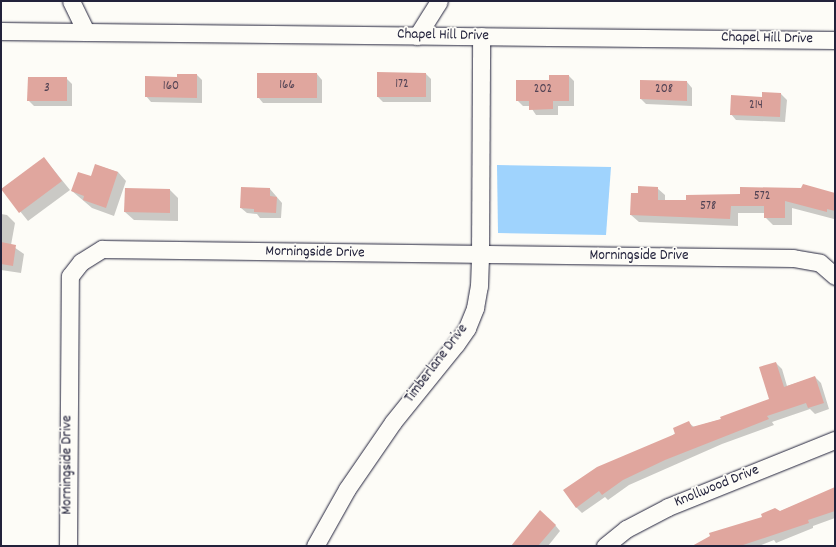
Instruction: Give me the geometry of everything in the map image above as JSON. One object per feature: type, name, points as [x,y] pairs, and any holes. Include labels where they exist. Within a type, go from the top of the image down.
[{"type":"street","points":[[71,1],[86,32]]},
{"type":"street","points":[[417,36],[439,1]]},
{"type":"street","name":"Chapel Hill Drive","points":[[1,31],[835,40]]},
{"type":"street","name":"Timberlane Drive","points":[[314,546],[347,489],[389,428],[467,328],[479,286],[481,36]]},
{"type":"street","name":"Morningside Drive","points":[[68,546],[70,276],[81,262],[102,249],[793,258],[820,263],[835,276]]},
{"type":"street","name":"Knollwood Drive","points":[[606,546],[626,529],[668,507],[835,440]]},
{"type":"water","points":[[497,165],[611,167],[606,235],[498,233]]},
{"type":"building","points":[[377,72],[426,73],[426,97],[377,97]]},
{"type":"building","points":[[257,73],[317,73],[317,98],[257,98]]},
{"type":"building","points":[[177,74],[197,74],[197,98],[145,97],[145,76],[177,77]]},
{"type":"building","points":[[549,75],[569,75],[569,101],[553,101],[553,109],[529,110],[529,101],[516,101],[516,80],[549,80]]},
{"type":"building","points":[[28,77],[67,77],[67,101],[27,101]]},
{"type":"building","points":[[640,80],[687,81],[687,101],[640,99]]},
{"type":"building","points":[[762,92],[781,93],[780,117],[730,115],[731,95],[762,97]]},
{"type":"building","points":[[44,157],[62,181],[19,213],[1,189]]},
{"type":"building","points":[[95,164],[118,172],[106,208],[83,200],[84,196],[71,191],[78,172],[91,176]]},
{"type":"building","points":[[803,184],[835,193],[835,211],[827,209],[827,212],[785,201],[785,218],[764,218],[764,206],[731,206],[730,219],[630,215],[631,193],[638,193],[638,186],[658,187],[658,200],[686,200],[686,195],[740,194],[740,187],[801,188]]},
{"type":"building","points":[[241,187],[270,188],[270,196],[277,197],[276,213],[254,212],[254,209],[240,208]]},
{"type":"building","points":[[125,188],[170,189],[170,213],[124,212]]},
{"type":"building","points":[[1,242],[16,245],[13,266],[1,264]]},
{"type":"building","points":[[776,362],[784,387],[815,376],[824,403],[808,408],[806,403],[767,416],[769,419],[665,460],[623,480],[602,495],[599,491],[576,508],[563,490],[597,467],[675,434],[673,428],[689,421],[692,427],[721,419],[720,417],[769,399],[759,367]]},
{"type":"building","points":[[835,487],[835,511],[808,520],[809,523],[740,546],[692,546],[710,536],[709,533],[762,517],[761,514],[775,508],[780,511]]},
{"type":"building","points":[[540,510],[556,525],[538,546],[511,546]]}]
